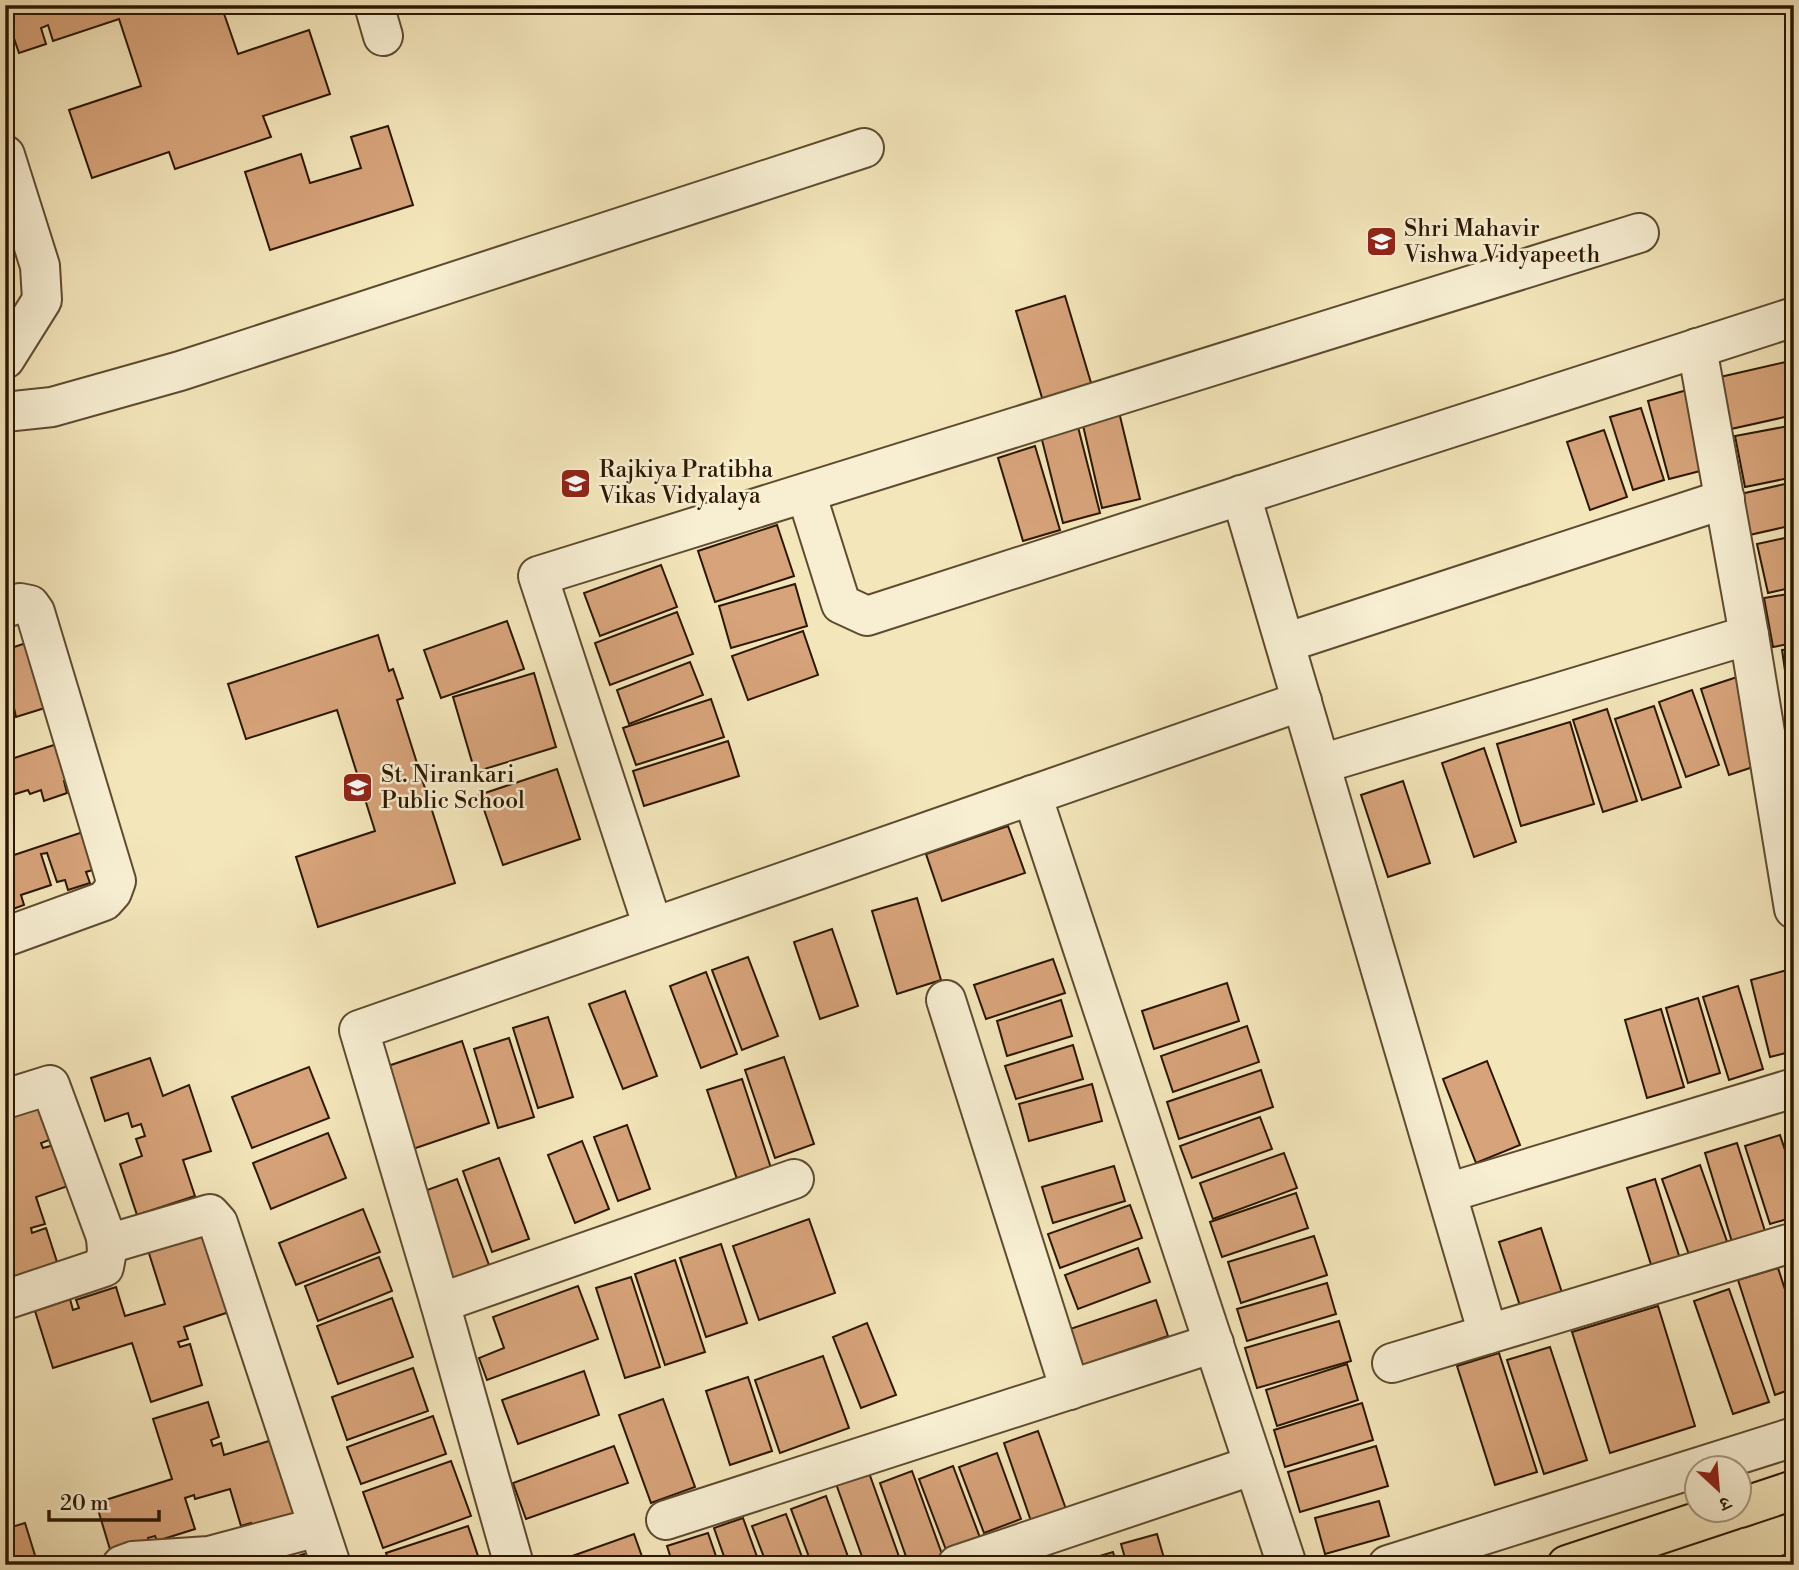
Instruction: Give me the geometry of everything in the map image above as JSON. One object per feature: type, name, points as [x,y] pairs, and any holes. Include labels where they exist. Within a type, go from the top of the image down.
[{"type":"main road","points":[[1754,1503],[1794,1490]]},
{"type":"main road","points":[[1567,1565],[1691,1524]]},
{"type":"street","points":[[5,412],[52,407],[180,371],[864,148]]},
{"type":"street","points":[[5,155],[40,266],[42,300],[5,359]]},
{"type":"street","points":[[653,927],[538,576],[1639,233]]},
{"type":"street","points":[[806,493],[841,604],[867,616],[1794,317]]},
{"type":"street","points":[[1697,348],[1749,635],[1794,909]]},
{"type":"street","points":[[1241,495],[1488,1334]]},
{"type":"street","points":[[1285,643],[1725,499]]},
{"type":"street","points":[[5,608],[20,603],[30,605],[35,612],[116,881],[113,892],[104,901],[5,937]]},
{"type":"street","points":[[1321,764],[1749,635]]},
{"type":"street","points":[[514,1565],[359,1030],[1302,701]]},
{"type":"street","points":[[1032,795],[1287,1565]]},
{"type":"street","points":[[946,1000],[1070,1390]]},
{"type":"street","points":[[5,1099],[50,1085],[106,1237],[107,1251],[104,1267],[5,1300]]},
{"type":"street","points":[[1447,1193],[1794,1088]]},
{"type":"street","points":[[440,1303],[794,1179]]},
{"type":"street","points":[[106,1237],[118,1241],[209,1214],[218,1223],[331,1565]]},
{"type":"street","points":[[1392,1363],[1788,1244]]},
{"type":"street","points":[[666,1520],[1214,1343]]},
{"type":"street","points":[[1388,1565],[1794,1437]]},
{"type":"street","points":[[957,1565],[1254,1465]]},
{"type":"street","points":[[122,1565],[209,1556],[318,1527]]},
{"type":"building","points":[[5,5],[221,5],[238,54],[309,30],[330,94],[263,116],[271,137],[175,169],[169,152],[92,178],[69,110],[141,86],[119,19],[53,41],[48,25],[41,28],[46,44],[19,53]]},
{"type":"building","points":[[388,126],[413,205],[270,250],[245,172],[301,154],[310,183],[361,168],[351,137]]},
{"type":"building","points":[[1065,296],[1095,396],[1046,411],[1016,311]]},
{"type":"building","points":[[1794,360],[1794,415],[1731,429],[1720,377]]},
{"type":"building","points":[[1687,390],[1708,469],[1669,479],[1648,401]]},
{"type":"building","points":[[1641,408],[1664,480],[1633,490],[1610,417]]},
{"type":"building","points":[[1119,412],[1140,499],[1102,508],[1082,421]]},
{"type":"building","points":[[1794,425],[1794,477],[1745,487],[1735,436]]},
{"type":"building","points":[[1078,427],[1100,513],[1063,523],[1041,436]]},
{"type":"building","points":[[1604,430],[1627,497],[1590,510],[1567,442]]},
{"type":"building","points":[[1035,446],[1060,530],[1023,541],[998,458]]},
{"type":"building","points":[[1794,482],[1794,525],[1745,536],[1736,495]]},
{"type":"building","points":[[777,525],[794,576],[715,602],[698,551]]},
{"type":"building","points":[[1794,536],[1794,587],[1768,593],[1757,544]]},
{"type":"building","points":[[661,565],[677,607],[600,636],[584,593]]},
{"type":"building","points":[[795,584],[807,626],[731,648],[719,606]]},
{"type":"building","points":[[1794,593],[1794,643],[1773,647],[1764,598]]},
{"type":"building","points":[[677,612],[693,654],[610,685],[595,643]]},
{"type":"building","points":[[507,621],[524,669],[441,698],[424,650]]},
{"type":"building","points":[[803,631],[818,675],[748,700],[732,656]]},
{"type":"building","points":[[378,635],[389,671],[393,669],[403,698],[397,700],[455,883],[318,927],[296,857],[375,831],[337,710],[246,739],[228,684]]},
{"type":"building","points":[[32,641],[48,707],[16,717],[14,708],[5,710],[5,646],[8,649]]},
{"type":"building","points":[[1794,649],[1794,690],[1788,691],[1782,650]]},
{"type":"building","points":[[690,662],[703,695],[629,724],[617,690]]},
{"type":"building","points":[[534,673],[556,747],[475,772],[453,697]]},
{"type":"building","points":[[1737,677],[1765,763],[1729,775],[1701,689]]},
{"type":"building","points":[[1692,690],[1719,765],[1686,777],[1659,702]]},
{"type":"building","points":[[711,699],[724,737],[636,765],[623,728]]},
{"type":"building","points":[[1654,706],[1681,787],[1642,800],[1615,719]]},
{"type":"building","points":[[1607,709],[1637,801],[1603,812],[1573,720]]},
{"type":"building","points":[[1570,722],[1594,804],[1521,826],[1497,744]]},
{"type":"building","points":[[728,741],[739,776],[644,806],[633,771]]},
{"type":"building","points":[[63,742],[74,777],[64,781],[67,793],[44,801],[41,790],[30,794],[28,790],[12,795],[13,799],[5,802],[5,761]]},
{"type":"building","points":[[1484,748],[1516,842],[1474,857],[1442,763]]},
{"type":"building","points":[[557,769],[580,839],[503,865],[479,795]]},
{"type":"building","points":[[1403,781],[1430,863],[1388,877],[1361,795]]},
{"type":"building","points":[[1008,826],[1025,873],[942,901],[926,854]]},
{"type":"building","points":[[86,831],[99,868],[86,872],[90,883],[68,890],[65,880],[57,882],[47,853],[41,854],[51,885],[21,895],[24,905],[5,912],[5,858]]},
{"type":"building","points":[[917,898],[941,980],[897,994],[872,911]]},
{"type":"building","points":[[832,929],[858,1006],[820,1019],[794,942]]},
{"type":"building","points":[[748,957],[778,1036],[742,1050],[712,970]]},
{"type":"building","points":[[1053,959],[1065,993],[986,1019],[974,985]]},
{"type":"building","points":[[1791,969],[1794,981],[1794,1051],[1770,1057],[1751,980]]},
{"type":"building","points":[[706,972],[737,1054],[701,1068],[670,986]]},
{"type":"building","points":[[1227,983],[1239,1021],[1154,1049],[1142,1011]]},
{"type":"building","points":[[1738,986],[1763,1069],[1729,1080],[1703,997]]},
{"type":"building","points":[[625,991],[657,1076],[623,1089],[589,1004]]},
{"type":"building","points":[[1698,998],[1720,1073],[1688,1083],[1666,1008]]},
{"type":"building","points":[[1061,1000],[1072,1036],[1007,1056],[997,1021]]},
{"type":"building","points":[[1661,1009],[1684,1087],[1647,1098],[1625,1020]]},
{"type":"building","points":[[548,1017],[573,1097],[538,1108],[513,1028]]},
{"type":"building","points":[[1247,1026],[1259,1062],[1173,1092],[1161,1056]]},
{"type":"building","points":[[509,1038],[534,1117],[498,1128],[474,1049]]},
{"type":"building","points":[[462,1041],[489,1123],[413,1149],[385,1067]]},
{"type":"building","points":[[1073,1045],[1083,1079],[1016,1099],[1005,1066]]},
{"type":"building","points":[[784,1057],[814,1144],[775,1158],[745,1070]]},
{"type":"building","points":[[150,1058],[163,1096],[189,1085],[211,1151],[183,1160],[195,1196],[137,1215],[120,1164],[142,1156],[136,1139],[145,1136],[141,1124],[132,1127],[128,1113],[105,1121],[91,1078]]},
{"type":"building","points":[[1487,1061],[1520,1145],[1476,1163],[1443,1079]]},
{"type":"building","points":[[309,1067],[329,1118],[252,1148],[232,1097]]},
{"type":"building","points":[[1261,1070],[1273,1107],[1179,1139],[1167,1102]]},
{"type":"building","points":[[742,1079],[771,1168],[737,1179],[707,1090]]},
{"type":"building","points":[[1092,1084],[1102,1121],[1029,1141],[1019,1104]]},
{"type":"building","points":[[40,1104],[52,1139],[41,1143],[43,1148],[54,1145],[68,1186],[36,1197],[45,1224],[31,1228],[32,1233],[46,1228],[59,1268],[5,1281],[5,1115]]},
{"type":"building","points":[[1260,1117],[1272,1149],[1192,1178],[1180,1146]]},
{"type":"building","points":[[627,1125],[650,1189],[618,1201],[594,1137]]},
{"type":"building","points":[[1794,1129],[1794,1154],[1787,1131]]},
{"type":"building","points":[[328,1133],[346,1178],[271,1209],[253,1163]]},
{"type":"building","points":[[1780,1135],[1794,1177],[1794,1217],[1770,1224],[1745,1146]]},
{"type":"building","points":[[582,1141],[609,1209],[575,1223],[548,1155]]},
{"type":"building","points":[[1737,1143],[1765,1231],[1732,1242],[1705,1153]]},
{"type":"building","points":[[1284,1153],[1297,1188],[1213,1219],[1200,1183]]},
{"type":"building","points":[[499,1158],[529,1239],[492,1252],[463,1171]]},
{"type":"building","points":[[1700,1165],[1730,1250],[1692,1263],[1662,1179]]},
{"type":"building","points":[[1114,1166],[1125,1201],[1053,1223],[1042,1187]]},
{"type":"building","points":[[457,1179],[489,1265],[450,1279],[419,1193]]},
{"type":"building","points":[[1655,1179],[1681,1262],[1653,1271],[1627,1188]]},
{"type":"building","points":[[1296,1193],[1308,1228],[1222,1257],[1210,1222]]},
{"type":"building","points":[[1130,1205],[1142,1238],[1060,1268],[1048,1234]]},
{"type":"building","points":[[363,1209],[380,1252],[296,1285],[279,1243]]},
{"type":"building","points":[[809,1219],[835,1293],[759,1320],[733,1246]]},
{"type":"building","points":[[1541,1228],[1566,1305],[1524,1318],[1499,1242]]},
{"type":"building","points":[[203,1229],[229,1312],[184,1327],[188,1339],[178,1342],[180,1347],[190,1344],[202,1385],[151,1402],[132,1343],[53,1368],[35,1311],[70,1299],[73,1310],[79,1308],[76,1300],[116,1287],[125,1316],[165,1304],[147,1247]]},
{"type":"building","points":[[1314,1236],[1327,1275],[1241,1303],[1228,1262]]},
{"type":"building","points":[[721,1244],[747,1323],[706,1337],[680,1258]]},
{"type":"building","points":[[1138,1248],[1150,1282],[1078,1309],[1065,1275]]},
{"type":"building","points":[[379,1257],[392,1291],[318,1321],[305,1286]]},
{"type":"building","points":[[675,1260],[705,1352],[665,1365],[635,1274]]},
{"type":"building","points":[[1778,1268],[1794,1317],[1794,1388],[1775,1395],[1738,1280]]},
{"type":"building","points":[[631,1277],[660,1367],[625,1378],[596,1288]]},
{"type":"building","points":[[1327,1283],[1336,1314],[1247,1341],[1237,1309]]},
{"type":"building","points":[[578,1286],[598,1339],[487,1380],[479,1358],[504,1348],[493,1317]]},
{"type":"building","points":[[1729,1289],[1769,1402],[1733,1414],[1694,1301]]},
{"type":"building","points":[[392,1298],[413,1357],[338,1384],[317,1326]]},
{"type":"building","points":[[1156,1300],[1168,1336],[1083,1365],[1070,1329]]},
{"type":"building","points":[[1658,1306],[1695,1426],[1610,1453],[1572,1332]]},
{"type":"building","points":[[1339,1321],[1351,1361],[1257,1388],[1245,1348]]},
{"type":"building","points":[[867,1323],[896,1395],[861,1408],[833,1337]]},
{"type":"building","points":[[1550,1347],[1587,1460],[1544,1474],[1507,1360]]},
{"type":"building","points":[[1499,1353],[1537,1472],[1495,1485],[1457,1366]]},
{"type":"building","points":[[823,1356],[849,1428],[780,1453],[755,1380]]},
{"type":"building","points":[[1347,1364],[1358,1400],[1277,1426],[1266,1390]]},
{"type":"building","points":[[413,1368],[428,1411],[347,1440],[332,1397]]},
{"type":"building","points":[[584,1371],[599,1415],[518,1444],[502,1400]]},
{"type":"building","points":[[748,1377],[772,1451],[730,1465],[706,1391]]},
{"type":"building","points":[[663,1399],[695,1487],[651,1503],[619,1415]]},
{"type":"building","points":[[208,1402],[219,1437],[211,1440],[213,1446],[221,1443],[224,1455],[272,1440],[298,1524],[256,1537],[251,1523],[241,1526],[230,1489],[195,1499],[194,1495],[185,1498],[195,1529],[157,1541],[155,1536],[148,1538],[149,1544],[112,1556],[96,1503],[172,1479],[153,1419]]},
{"type":"building","points":[[1362,1403],[1373,1440],[1285,1467],[1274,1430]]},
{"type":"building","points":[[433,1416],[446,1454],[361,1484],[347,1447]]},
{"type":"building","points":[[1038,1431],[1067,1512],[1032,1524],[1004,1443]]},
{"type":"building","points":[[614,1446],[628,1483],[526,1519],[513,1483]]},
{"type":"building","points":[[1376,1446],[1388,1486],[1300,1512],[1288,1472]]},
{"type":"building","points":[[997,1453],[1021,1519],[984,1533],[959,1467]]},
{"type":"building","points":[[451,1461],[471,1516],[383,1548],[363,1492]]},
{"type":"building","points":[[953,1466],[982,1543],[948,1555],[919,1479]]},
{"type":"building","points":[[868,1470],[902,1565],[865,1565],[835,1481]]},
{"type":"building","points":[[912,1471],[943,1557],[923,1565],[909,1565],[880,1483]]},
{"type":"building","points":[[826,1496],[851,1565],[812,1565],[791,1509]]},
{"type":"building","points":[[1379,1501],[1389,1536],[1325,1554],[1315,1518]]},
{"type":"building","points":[[786,1514],[805,1565],[767,1565],[752,1526]]},
{"type":"building","points":[[743,1518],[760,1565],[727,1565],[714,1528]]},
{"type":"building","points":[[25,1523],[38,1565],[5,1565],[5,1529]]},
{"type":"building","points":[[468,1526],[481,1565],[390,1565],[386,1553]]},
{"type":"building","points":[[708,1533],[719,1565],[673,1565],[667,1546]]},
{"type":"building","points":[[634,1534],[645,1565],[547,1565]]},
{"type":"building","points":[[1157,1534],[1166,1565],[1127,1565],[1121,1544]]},
{"type":"building","points":[[1113,1552],[1117,1565],[1076,1563]]},
{"type":"building","points":[[304,1554],[307,1565],[270,1565]]},
{"type":"railway","points":[[1763,1565],[1794,1555]]},
{"type":"place","name":"Shri Mahavir Vishwa Vidyapeeth","points":[[1381,242]]},
{"type":"place","name":"Rajkiya Pratibha Vikas Vidyalaya","points":[[576,483]]},
{"type":"place","name":"St. Nirankari Public School","points":[[358,788]]}]
